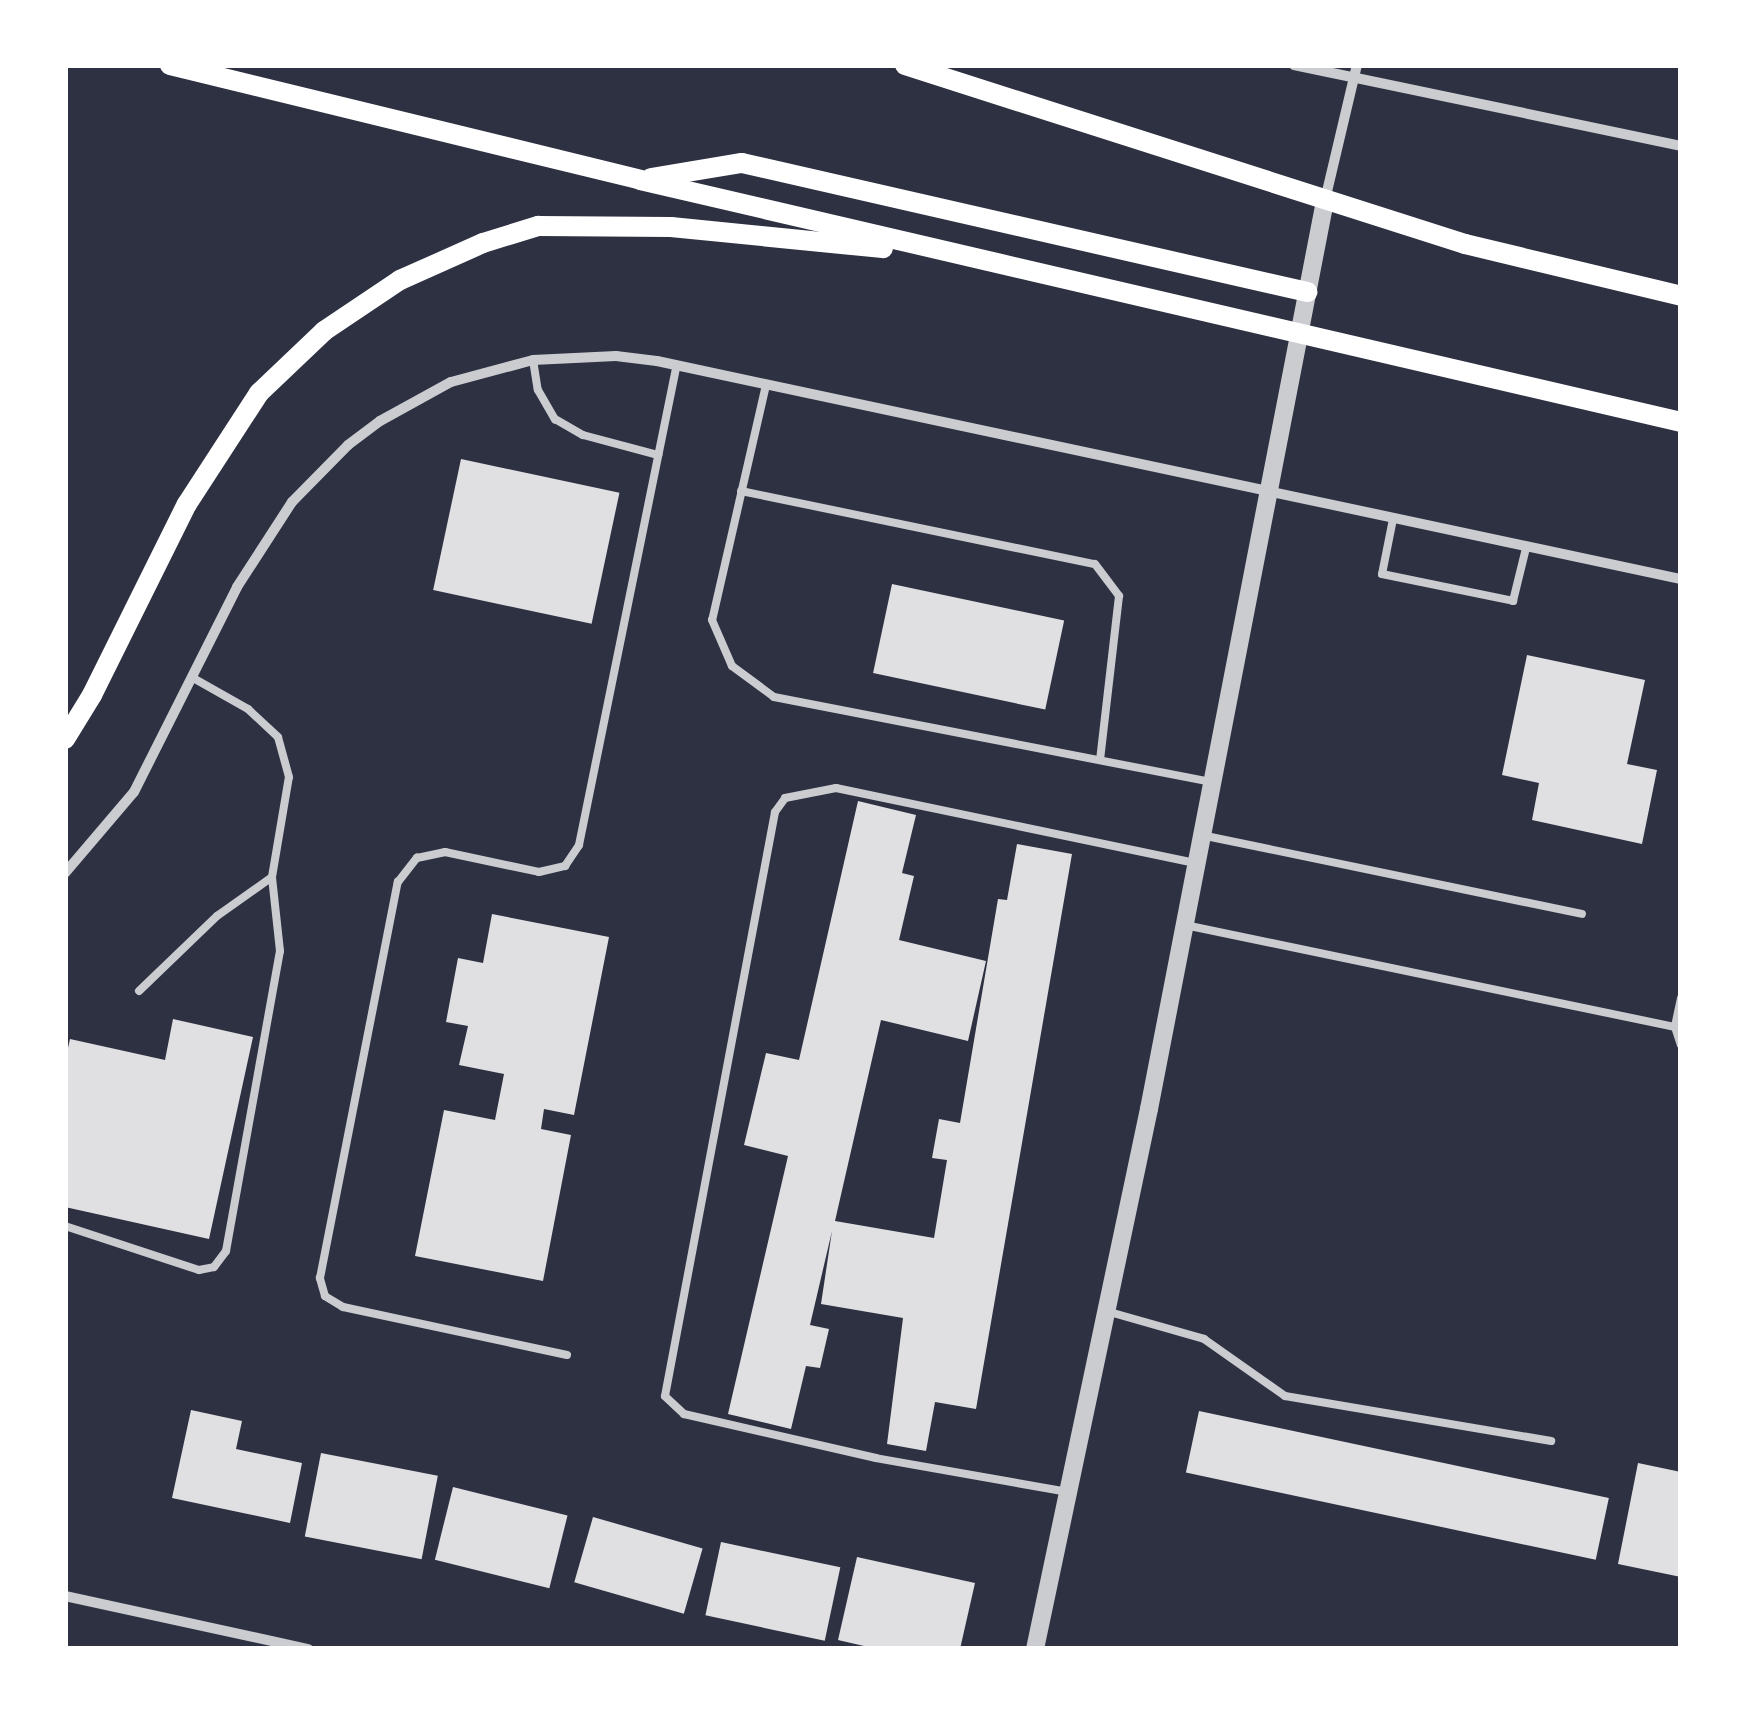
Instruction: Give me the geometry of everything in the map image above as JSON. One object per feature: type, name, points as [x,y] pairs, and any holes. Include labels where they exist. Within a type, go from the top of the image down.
[{"type":"main road","points":[[170,65],[640,180],[1681,422]]},
{"type":"main road","points":[[905,65],[1465,244],[1681,296]]},
{"type":"main road","points":[[640,180],[742,163],[1307,292]]},
{"type":"main road","points":[[65,739],[92,695],[187,504],[259,394],[324,331],[400,280],[483,243],[538,226],[670,227],[966,256]]},
{"type":"street","points":[[1294,65],[1356,70],[1681,146]]},
{"type":"street","points":[[1035,1649],[1184,925],[1325,201],[1356,70]]},
{"type":"street","points":[[65,873],[134,792],[237,588],[292,502],[348,445],[380,421],[452,382],[534,360],[616,356],[677,365],[1681,579]]},
{"type":"street","points":[[65,1596],[308,1649]]},
{"type":"lane","points":[[534,360],[538,390],[556,419],[583,435],[658,456]]},
{"type":"lane","points":[[567,1355],[343,1307],[324,1296],[320,1278],[398,882],[417,858],[445,852],[540,872],[565,866],[579,844],[677,365]]},
{"type":"lane","points":[[766,385],[712,620],[732,666],[774,697],[1212,782]]},
{"type":"lane","points":[[741,492],[1095,564],[1119,596],[1100,759]]},
{"type":"lane","points":[[1393,519],[1382,574],[1513,601],[1526,548]]},
{"type":"lane","points":[[65,1226],[199,1270],[214,1267],[226,1251],[280,951],[272,877],[289,777],[278,737],[248,709],[194,678]]},
{"type":"lane","points":[[1068,1492],[876,1458],[684,1414],[665,1396],[775,812],[786,798],[836,788],[1196,863]]},
{"type":"lane","points":[[1202,835],[1582,914]]},
{"type":"lane","points":[[140,991],[217,916],[272,877]]},
{"type":"lane","points":[[1184,925],[1675,1027]]},
{"type":"lane","points":[[1681,998],[1675,1027],[1681,1045]]},
{"type":"lane","points":[[1106,1311],[1204,1340],[1285,1396],[1551,1441]]},
{"type":"building","points":[[461,459],[619,493],[592,624],[433,590]]},
{"type":"building","points":[[892,584],[1064,621],[1045,710],[873,673]]},
{"type":"building","points":[[1527,655],[1645,680],[1627,764],[1657,770],[1642,844],[1532,820],[1539,783],[1502,775]]},
{"type":"building","points":[[858,801],[916,815],[902,873],[914,876],[899,940],[986,961],[968,1041],[881,1020],[835,1221],[934,1238],[947,1160],[932,1158],[939,1119],[960,1123],[998,899],[1007,900],[1017,844],[1072,854],[976,1409],[935,1402],[926,1451],[887,1444],[903,1318],[821,1304],[832,1231],[810,1325],[829,1329],[820,1368],[806,1366],[791,1429],[728,1414],[788,1156],[744,1145],[766,1053],[799,1060]]},
{"type":"building","points":[[492,914],[609,937],[574,1115],[544,1109],[541,1129],[571,1135],[543,1281],[415,1256],[444,1110],[495,1120],[504,1074],[459,1065],[468,1026],[446,1022],[458,958],[483,963]]},
{"type":"building","points":[[173,1019],[253,1037],[209,1239],[65,1207],[65,1061],[70,1039],[165,1060]]},
{"type":"building","points":[[191,1410],[242,1421],[236,1449],[302,1463],[290,1523],[172,1498]]},
{"type":"building","points":[[1199,1411],[1609,1498],[1596,1560],[1186,1473]]},
{"type":"building","points":[[321,1453],[438,1476],[422,1559],[305,1536]]},
{"type":"building","points":[[1638,1463],[1681,1472],[1681,1577],[1618,1564]]},
{"type":"building","points":[[453,1487],[567,1516],[549,1588],[435,1560]]},
{"type":"building","points":[[593,1517],[703,1548],[684,1614],[574,1582]]},
{"type":"building","points":[[721,1542],[840,1567],[825,1641],[705,1615]]},
{"type":"building","points":[[857,1557],[975,1583],[960,1649],[877,1649],[838,1640]]}]
